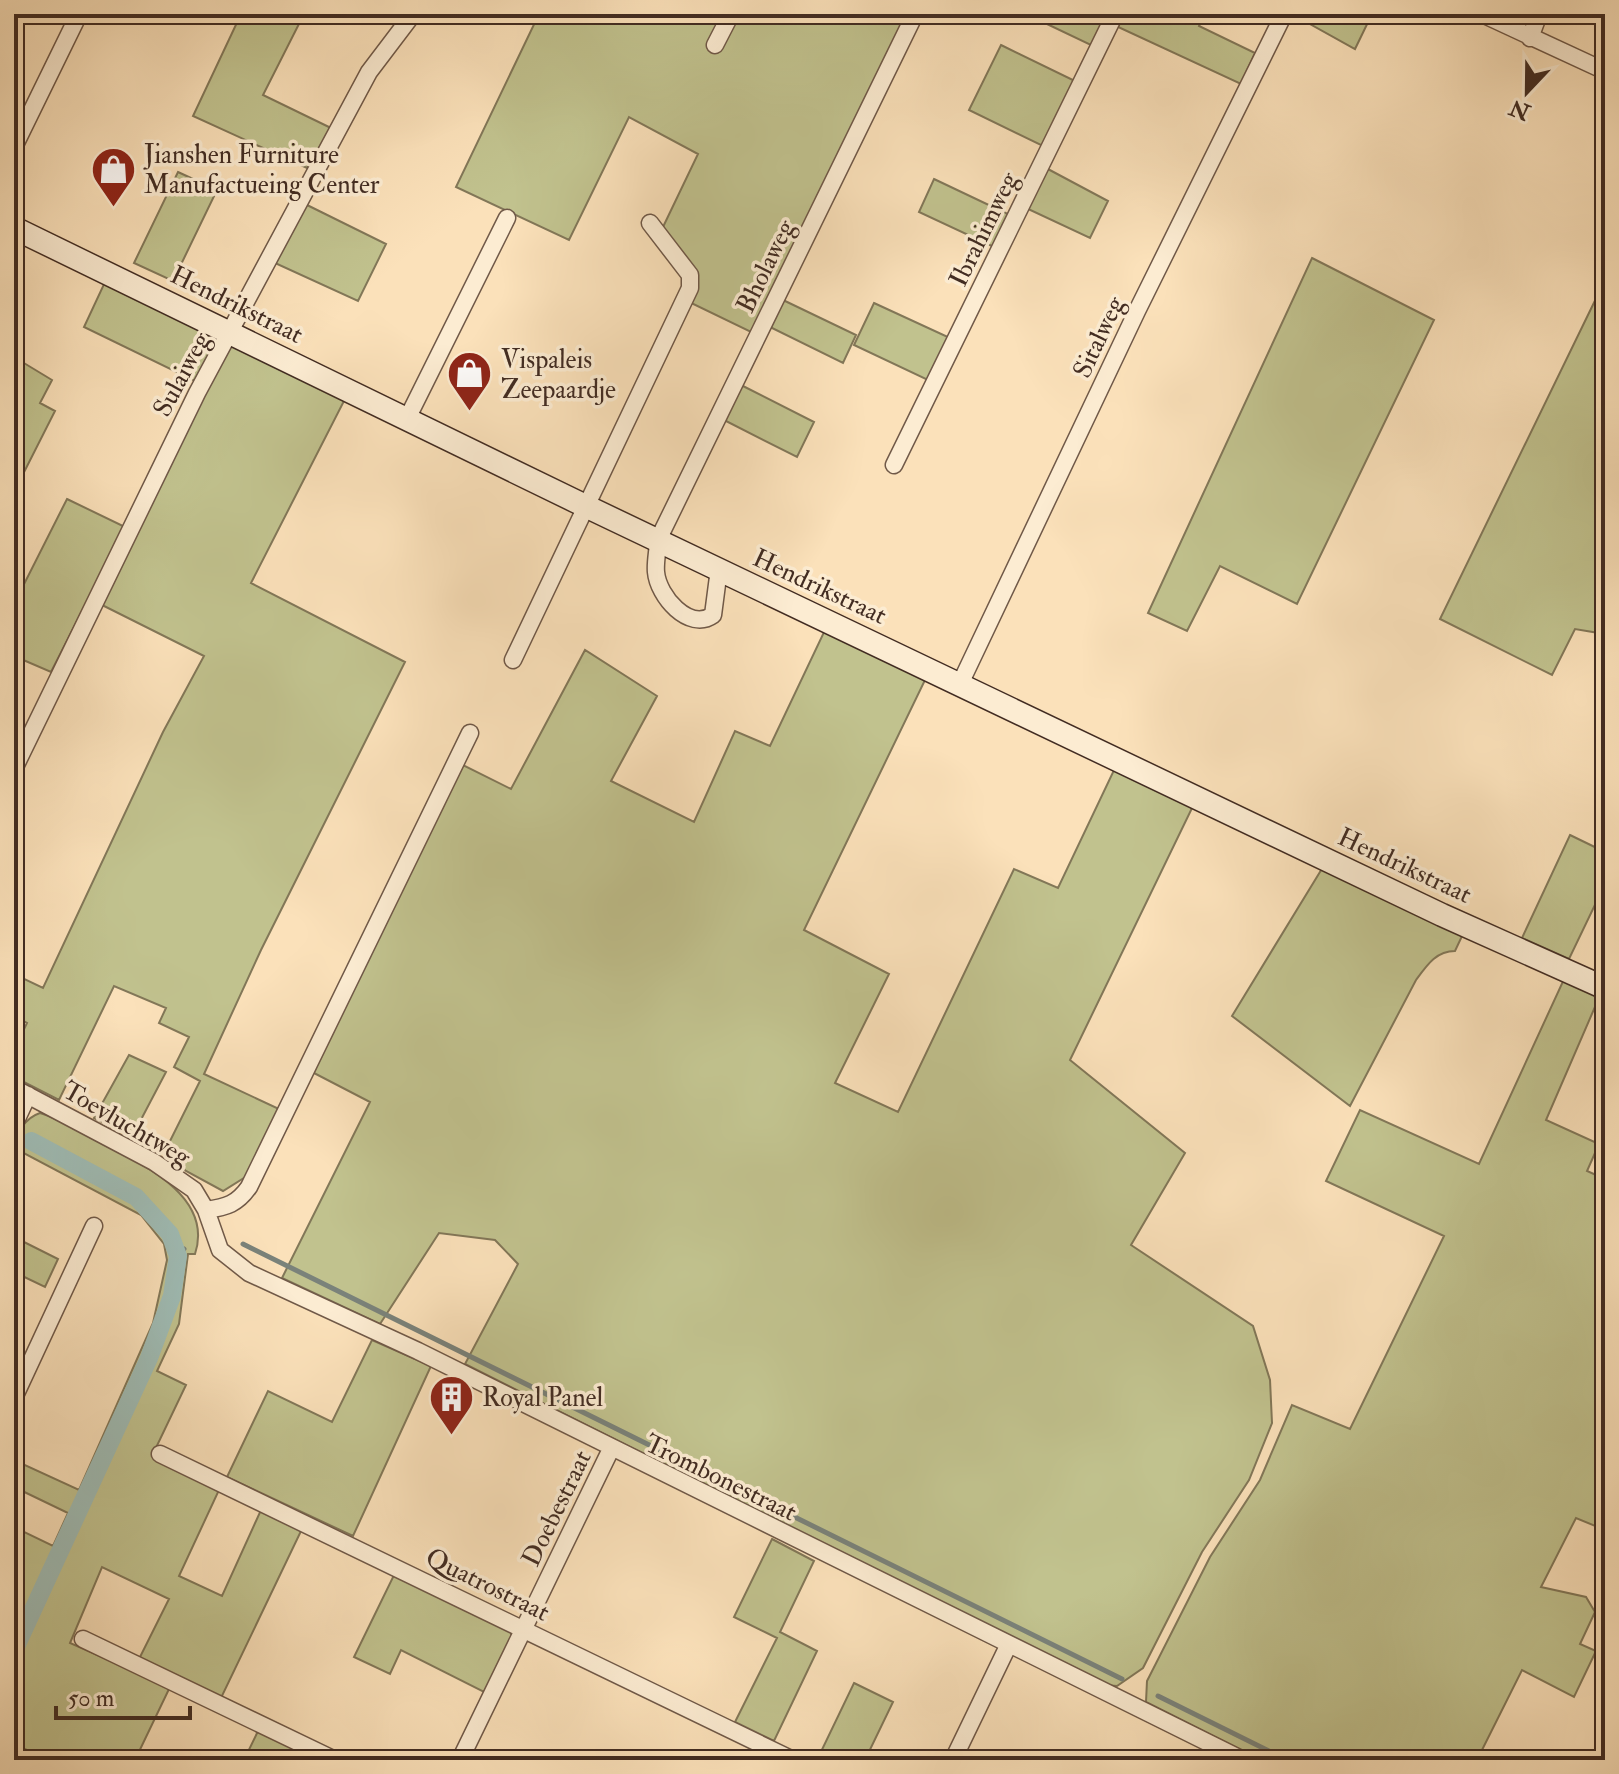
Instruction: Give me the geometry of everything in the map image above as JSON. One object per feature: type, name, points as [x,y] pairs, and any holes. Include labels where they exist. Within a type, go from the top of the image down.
[{"type":"street","points":[[14,147],[79,14]]},
{"type":"street","name":"Sulaiweg","points":[[14,769],[108,572],[230,333],[369,72],[413,14]]},
{"type":"street","points":[[715,45],[731,14]]},
{"type":"street","name":"Bholaweg","points":[[658,540],[915,14]]},
{"type":"street","name":"Ibrahimweg","points":[[894,465],[1115,14]]},
{"type":"street","name":"Sitalweg","points":[[960,684],[1137,311],[1284,14]]},
{"type":"street","points":[[1482,14],[1605,71]]},
{"type":"street","points":[[1530,38],[1539,14]]},
{"type":"street","points":[[407,419],[507,218]]},
{"type":"street","points":[[513,660],[691,284],[690,275],[650,223]]},
{"type":"street","name":"Hendrikstraat","points":[[14,228],[587,507],[1442,915],[1605,988]]},
{"type":"street","points":[[658,540],[655,574],[660,586],[673,605],[694,621],[705,621],[713,615],[719,569]]},
{"type":"street","points":[[206,1210],[230,1206],[240,1200],[249,1187],[470,733]]},
{"type":"street","points":[[14,1125],[21,1092]]},
{"type":"street","name":"Toevluchtweg","points":[[21,1092],[154,1162],[194,1190],[206,1210]]},
{"type":"street","name":"Trombonestraat","points":[[206,1210],[220,1250],[249,1273],[418,1351],[1243,1760]]},
{"type":"street","points":[[14,1398],[94,1226]]},
{"type":"street","name":"Doebestraat","points":[[460,1760],[611,1449]]},
{"type":"street","name":"Quatrostraat","points":[[160,1454],[524,1627],[793,1760]]},
{"type":"street","points":[[83,1639],[335,1760]]},
{"type":"street","points":[[953,1760],[1008,1646]]},
{"type":"green space","points":[[241,14],[304,14],[263,95],[331,128],[307,168],[193,116]]},
{"type":"green space","points":[[539,14],[911,14],[751,332],[685,300],[695,278],[663,227],[698,154],[629,117],[569,240],[456,187]]},
{"type":"green space","points":[[1026,14],[1111,14],[1095,47]]},
{"type":"green space","points":[[1122,14],[1204,14],[1199,26],[1255,53],[1241,84],[1116,26]]},
{"type":"green space","points":[[1292,14],[1372,14],[1355,49]]},
{"type":"green space","points":[[1001,45],[1077,82],[1045,147],[969,110]]},
{"type":"green space","points":[[1046,168],[1108,201],[1090,238],[1026,208]]},
{"type":"green space","points":[[178,172],[217,190],[173,281],[134,263]]},
{"type":"green space","points":[[934,179],[1012,216],[996,248],[919,212]]},
{"type":"green space","points":[[305,204],[386,244],[358,301],[275,263]]},
{"type":"green space","points":[[1312,258],[1434,320],[1297,604],[1220,566],[1187,631],[1148,613]]},
{"type":"green space","points":[[1605,280],[1605,614],[1599,633],[1575,629],[1552,675],[1440,619]]},
{"type":"green space","points":[[105,282],[206,332],[211,351],[197,382],[84,327]]},
{"type":"green space","points":[[783,300],[856,335],[843,363],[770,327]]},
{"type":"green space","points":[[874,303],[950,338],[930,381],[854,345]]},
{"type":"green space","points":[[233,345],[345,399],[251,583],[405,662],[261,950],[204,1074],[279,1109],[247,1176],[223,1191],[186,1171],[164,1153],[200,1081],[174,1067],[189,1037],[159,1023],[166,1008],[114,986],[59,1100],[14,1077],[14,1050],[27,1023],[14,1016],[14,974],[43,988],[163,732],[204,656],[100,604],[227,349]]},
{"type":"green space","points":[[14,357],[52,380],[40,403],[55,411],[14,492]]},
{"type":"green space","points":[[741,385],[814,422],[797,457],[724,420]]},
{"type":"green space","points":[[67,499],[125,527],[51,672],[14,656],[14,604]]},
{"type":"green space","points":[[825,630],[926,678],[804,930],[889,974],[835,1083],[898,1112],[1014,869],[1058,888],[1115,768],[1194,804],[1070,1060],[1185,1153],[1131,1245],[1253,1326],[1270,1380],[1272,1423],[1249,1480],[1202,1552],[1143,1668],[1117,1686],[1103,1685],[465,1364],[518,1264],[495,1240],[439,1233],[380,1324],[282,1278],[370,1102],[312,1072],[463,765],[511,789],[585,650],[657,696],[611,781],[694,822],[735,731],[770,746]]},
{"type":"green space","points":[[1570,835],[1605,852],[1605,884],[1569,959],[1522,938]]},
{"type":"green space","points":[[1323,867],[1463,934],[1455,951],[1437,956],[1416,980],[1350,1106],[1232,1016]]},
{"type":"green space","points":[[1565,977],[1601,993],[1546,1120],[1599,1144],[1587,1171],[1605,1179],[1605,1530],[1576,1518],[1541,1587],[1586,1597],[1595,1612],[1580,1644],[1596,1651],[1574,1697],[1522,1670],[1477,1760],[1261,1760],[1146,1702],[1147,1681],[1210,1557],[1260,1480],[1292,1405],[1350,1429],[1444,1236],[1326,1181],[1360,1110],[1479,1164]]},
{"type":"green space","points":[[129,1055],[166,1072],[135,1131],[129,1135],[94,1118]]},
{"type":"green space","points":[[40,1113],[63,1122],[154,1172],[184,1199],[194,1215],[198,1233],[195,1254],[188,1254],[179,1324],[157,1371],[186,1385],[152,1456],[219,1490],[179,1576],[222,1596],[261,1510],[302,1529],[221,1698],[139,1659],[169,1599],[102,1567],[70,1643],[170,1687],[135,1760],[106,1760],[86,1751],[81,1760],[49,1760],[25,1749],[19,1760],[14,1760],[14,1527],[53,1546],[68,1513],[14,1487],[14,1460],[79,1490],[153,1323],[167,1260],[164,1244],[141,1215],[14,1148],[22,1127]]},
{"type":"green space","points":[[14,1237],[58,1259],[45,1287],[14,1272]]},
{"type":"green space","points":[[372,1340],[431,1366],[353,1536],[227,1477],[268,1391],[332,1422]]},
{"type":"green space","points":[[772,1539],[814,1561],[780,1632],[817,1651],[774,1741],[735,1722],[777,1638],[734,1617]]},
{"type":"green space","points":[[395,1573],[511,1631],[511,1639],[486,1693],[401,1650],[390,1674],[354,1657]]},
{"type":"green space","points":[[854,1683],[893,1702],[865,1760],[817,1760]]},
{"type":"green space","points":[[259,1729],[322,1760],[244,1760]]},
{"type":"waterway","points":[[14,1651],[149,1358],[172,1296],[178,1256],[170,1234],[136,1197],[31,1141]]},
{"type":"waterway","points":[[243,1244],[1122,1679]]},
{"type":"waterway","points":[[178,1256],[184,1249]]},
{"type":"waterway","points":[[1158,1696],[1287,1760]]},
{"type":"place","name":"Jianshen Furniture Manufactueing Center","points":[[113,208]]},
{"type":"place","name":"Vispaleis Zeepaardje","points":[[470,413]]},
{"type":"place","name":"Royal Panel","points":[[451,1436]]}]
